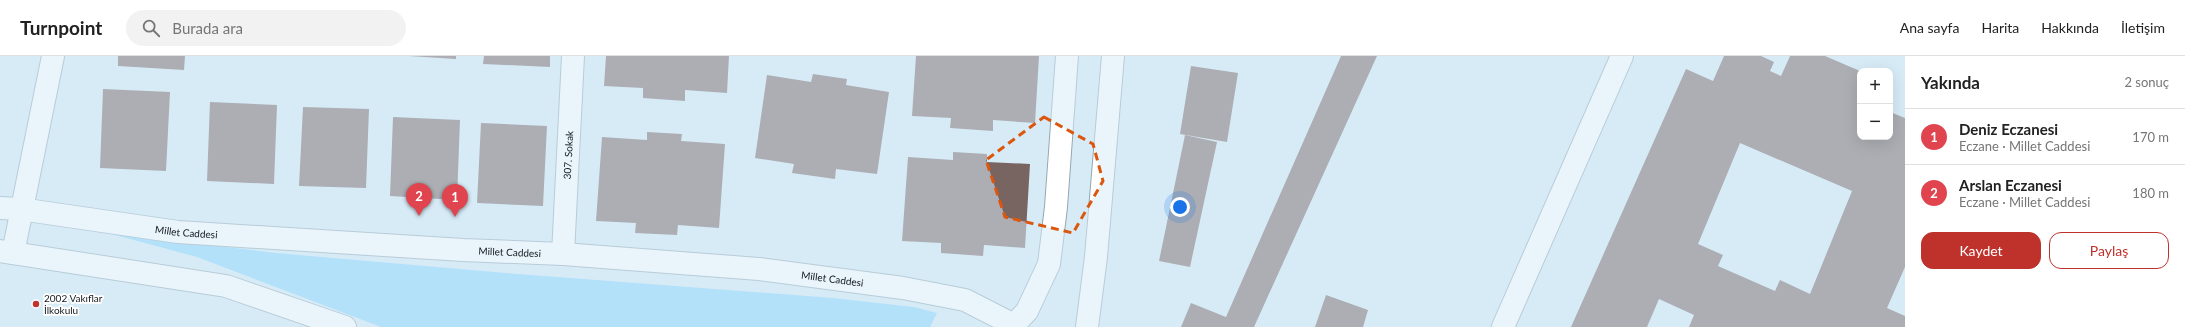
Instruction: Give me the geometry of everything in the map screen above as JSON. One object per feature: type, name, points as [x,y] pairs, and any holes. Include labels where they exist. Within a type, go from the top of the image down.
[{"type":"main road","points":[[53,56],[10,208],[6,252],[226,286],[345,327]]},
{"type":"main road","name":"307. Sokak","points":[[563,254],[573,56]]},
{"type":"main road","points":[[981,327],[1018,326],[1027,311],[1049,264],[1056,207],[1067,56]]},
{"type":"main road","points":[[1087,327],[1096,257],[1113,56]]},
{"type":"main road","points":[[1503,327],[1622,56]]},
{"type":"main road","name":"Millet Caddesi","points":[[10,208],[178,232],[463,250],[563,254],[759,269],[903,288],[965,300],[1018,326]]},
{"type":"highlighted area","points":[[1044,117],[1093,144],[1103,181],[1073,233],[1005,217],[986,160]]},
{"type":"shaded area","points":[[104,232],[276,253],[506,273],[833,298],[914,307],[937,313],[930,327],[381,327],[197,257]]},
{"type":"building","points":[[118,56],[185,56],[184,70],[118,66]]},
{"type":"building","points":[[409,56],[456,56],[456,59]]},
{"type":"building","points":[[484,56],[550,56],[550,67],[483,64]]},
{"type":"building","points":[[606,56],[729,56],[727,93],[685,90],[685,101],[643,98],[643,88],[604,86]]},
{"type":"building","points":[[916,56],[1039,56],[1035,123],[993,120],[993,131],[950,128],[951,118],[912,116]]},
{"type":"building","points":[[1341,56],[1377,56],[1254,327],[1181,327],[1191,303],[1226,317]]},
{"type":"building","points":[[1724,56],[1761,56],[1774,62],[1770,71],[1781,76],[1790,56],[1825,56],[1857,70],[1857,140],[1893,140],[1893,113],[1905,118],[1905,267],[1887,308],[1905,316],[1905,327],[1689,327],[1694,315],[1659,299],[1647,327],[1571,327],[1686,69],[1713,81]],"holes":[[[1740,143],[1852,191],[1810,294],[1780,280],[1775,291],[1718,266],[1723,255],[1698,244]]]},
{"type":"building","points":[[1191,66],[1238,73],[1227,142],[1180,134]]},
{"type":"building","points":[[813,74],[847,79],[846,85],[889,92],[877,174],[836,169],[835,179],[792,173],[794,164],[755,158],[767,75],[811,82]]},
{"type":"building","points":[[103,89],[170,92],[166,171],[100,168]]},
{"type":"building","points":[[210,102],[277,105],[274,184],[207,181]]},
{"type":"building","points":[[303,107],[369,109],[366,188],[299,186]]},
{"type":"building","points":[[393,117],[460,120],[457,200],[390,196]]},
{"type":"building","points":[[481,123],[547,126],[543,206],[477,203]]},
{"type":"building","points":[[647,132],[682,134],[681,141],[725,144],[719,228],[678,225],[677,235],[635,233],[636,223],[596,221],[602,137],[647,140]]},
{"type":"building","points":[[1185,135],[1217,142],[1190,267],[1159,261]]},
{"type":"building","points":[[953,152],[987,154],[987,162],[1030,164],[1025,248],[984,245],[983,256],[941,253],[941,243],[902,241],[908,157],[953,160]]},
{"type":"building","points":[[1326,295],[1368,310],[1363,327],[1315,327]]},
{"type":"place","name":"Arslan Eczanesi","points":[[419,216]]},
{"type":"place","name":"Deniz Eczanesi","points":[[455,217]]},
{"type":"place","name":"2002 Vakıflar İlkokulu","points":[[36,304]]}]
